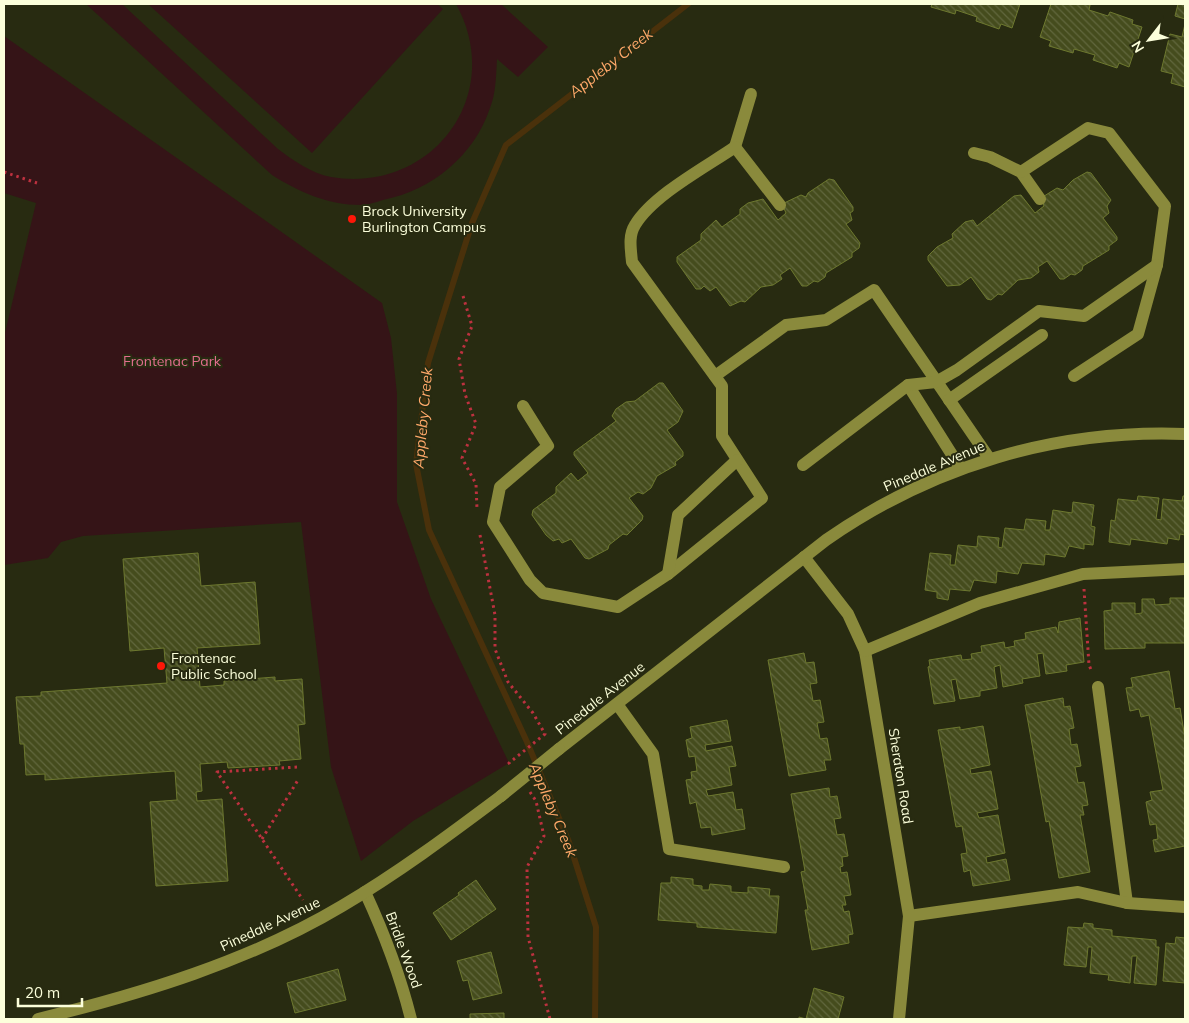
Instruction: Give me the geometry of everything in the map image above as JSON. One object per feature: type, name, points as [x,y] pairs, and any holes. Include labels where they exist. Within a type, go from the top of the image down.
[{"type":"street","points":[[523,406],[548,446],[500,487],[493,522],[530,580],[543,593],[618,607],[668,574],[762,498],[722,436],[722,386],[632,262],[630,241],[635,225],[657,200],[735,147],[750,94]]},
{"type":"street","points":[[1021,172],[1088,128],[1109,133],[1165,206],[1157,265],[1138,334],[1074,376]]},
{"type":"street","points":[[735,147],[780,205]]},
{"type":"street","points":[[974,153],[990,157],[1021,172],[1040,199]]},
{"type":"street","points":[[803,465],[908,385],[936,382],[959,369],[1039,311],[1084,316],[1157,265]]},
{"type":"street","points":[[715,376],[786,325],[826,320],[874,290],[989,458]]},
{"type":"street","points":[[949,400],[1042,335]]},
{"type":"street","points":[[908,385],[961,469]]},
{"type":"street","name":"Pinedale Avenue","points":[[38,1019],[91,1006],[214,966],[286,935],[341,907],[416,859],[501,796],[804,556],[863,516],[921,485],[989,458],[1041,445],[1099,436],[1136,433],[1185,434]]},
{"type":"street","points":[[668,574],[678,515],[737,460]]},
{"type":"street","name":"Sheraton Road","points":[[804,556],[848,614],[865,651],[909,916],[900,1019]]},
{"type":"street","points":[[865,651],[980,603],[1083,574],[1185,569]]},
{"type":"street","points":[[1098,687],[1127,903]]},
{"type":"street","points":[[617,704],[654,754],[669,849],[784,867]]},
{"type":"street","name":"Bridle Wood","points":[[365,892],[384,933],[404,990],[411,1019]]},
{"type":"street","points":[[909,916],[1078,892],[1127,903],[1185,907]]},
{"type":"path","points":[[4,172],[37,183]]},
{"type":"path","points":[[1083,574],[1089,665],[1098,687]]},
{"type":"path","points":[[513,769],[509,763],[545,734]]},
{"type":"path","points":[[297,767],[217,772],[302,900]]},
{"type":"path","points":[[262,839],[298,780]]},
{"type":"path","points":[[527,788],[536,801],[544,836],[527,867],[528,937],[550,1019]]},
{"type":"green space","points":[[86,4],[122,4],[278,149],[310,170],[331,177],[368,178],[401,170],[429,153],[450,131],[465,103],[472,71],[469,38],[456,4],[501,4],[548,47],[518,77],[497,59],[493,96],[483,125],[462,156],[449,168],[418,188],[401,195],[361,205],[337,203],[293,187],[272,175]]},
{"type":"green space","points":[[148,4],[437,4],[443,9],[312,153]]},
{"type":"green space","name":"Frontenac Park","points":[[4,36],[382,303],[391,338],[397,394],[397,502],[431,599],[509,763],[413,821],[361,861],[331,767],[301,522],[83,536],[61,542],[48,558],[4,565],[4,337],[36,203],[4,193]]},
{"type":"building","points":[[932,4],[1020,4],[1012,28],[1001,24],[999,29],[976,21],[977,17],[956,10],[955,14],[931,7]]},
{"type":"building","points":[[1051,4],[1090,5],[1089,10],[1108,16],[1110,12],[1133,20],[1132,24],[1142,27],[1129,67],[1119,63],[1117,68],[1093,60],[1095,55],[1074,49],[1073,53],[1049,46],[1051,41],[1040,37]]},
{"type":"building","points":[[1178,4],[1185,4],[1185,19],[1175,16]]},
{"type":"building","points":[[1185,24],[1185,87],[1171,83],[1173,74],[1161,71],[1170,34],[1182,37]]},
{"type":"building","points":[[1087,172],[1091,173],[1111,200],[1107,206],[1109,213],[1103,218],[1117,237],[1117,240],[1109,246],[1109,250],[1083,266],[1082,270],[1075,275],[1071,274],[1064,279],[1060,279],[1047,261],[1038,267],[1039,272],[1031,278],[1018,280],[1002,295],[998,294],[991,300],[987,299],[971,277],[960,285],[947,286],[928,260],[928,256],[937,247],[953,238],[952,234],[965,222],[973,220],[977,226],[1014,196],[1021,195],[1035,213],[1044,206],[1041,198],[1057,188],[1063,190],[1073,180]]},
{"type":"building","points":[[829,179],[834,180],[853,207],[853,211],[850,213],[852,220],[846,224],[860,243],[859,248],[852,253],[852,257],[826,273],[825,277],[818,282],[814,281],[807,286],[802,286],[790,268],[780,275],[782,279],[773,285],[761,287],[745,302],[741,301],[730,306],[716,287],[710,291],[704,286],[701,289],[696,289],[677,262],[677,257],[701,240],[701,234],[716,220],[722,227],[740,214],[740,209],[748,203],[763,199],[778,220],[786,213],[782,204],[801,195],[806,197],[808,193]]},
{"type":"building","points":[[659,383],[663,383],[683,411],[678,422],[667,430],[683,452],[683,456],[675,462],[676,465],[657,476],[651,488],[643,494],[638,492],[629,498],[643,516],[642,520],[627,535],[623,534],[609,545],[608,549],[589,559],[585,558],[571,539],[562,543],[559,539],[553,541],[546,535],[532,515],[533,510],[556,493],[556,487],[571,473],[578,481],[588,473],[574,455],[574,452],[616,421],[612,416],[616,409],[626,402],[635,401]]},
{"type":"building","points":[[1138,496],[1159,498],[1156,519],[1161,520],[1163,499],[1182,501],[1183,496],[1185,496],[1185,535],[1180,534],[1179,540],[1168,538],[1167,544],[1131,539],[1130,545],[1109,542],[1111,520],[1115,521],[1118,499],[1137,501]]},
{"type":"building","points":[[1073,502],[1094,505],[1091,526],[1095,527],[1093,545],[1084,544],[1084,549],[1069,546],[1065,557],[1045,554],[1044,565],[1022,563],[1018,574],[997,571],[996,583],[974,580],[970,591],[950,589],[948,600],[937,598],[937,592],[925,590],[930,553],[951,555],[950,565],[955,565],[958,545],[977,547],[978,536],[999,538],[998,547],[1002,548],[1005,528],[1024,530],[1026,519],[1046,521],[1045,530],[1050,530],[1053,510],[1072,513]]},
{"type":"building","points":[[198,553],[201,586],[255,582],[260,644],[197,648],[200,687],[224,685],[224,681],[275,677],[275,681],[302,679],[305,724],[298,725],[301,759],[279,761],[280,765],[228,768],[227,762],[200,764],[202,791],[196,792],[197,801],[222,799],[228,881],[156,886],[150,802],[177,800],[175,771],[45,780],[45,774],[26,775],[24,744],[20,744],[16,697],[41,696],[41,692],[167,683],[164,648],[130,651],[123,559]]},
{"type":"building","points":[[1170,598],[1185,598],[1185,643],[1145,643],[1145,648],[1105,649],[1104,611],[1112,610],[1112,603],[1135,603],[1135,614],[1142,613],[1142,599],[1154,599],[1155,605],[1170,604]]},
{"type":"building","points":[[1080,618],[1084,662],[1066,665],[1067,671],[1046,674],[1043,653],[1037,654],[1040,676],[1022,679],[1023,683],[1003,687],[1000,665],[994,667],[997,688],[980,691],[980,696],[960,699],[956,679],[951,680],[955,701],[934,704],[928,667],[930,666],[929,660],[961,655],[962,660],[972,659],[971,654],[982,652],[981,646],[1004,642],[1005,648],[1015,646],[1014,641],[1026,639],[1025,633],[1056,627],[1058,633],[1059,622]]},
{"type":"building","points":[[804,653],[806,663],[814,662],[817,683],[810,684],[813,701],[820,700],[824,722],[817,723],[820,739],[827,738],[831,760],[824,760],[826,770],[789,776],[768,660]]},
{"type":"building","points":[[1169,671],[1175,709],[1180,708],[1185,738],[1185,846],[1155,852],[1153,840],[1158,839],[1156,824],[1150,825],[1146,802],[1152,800],[1150,792],[1163,790],[1149,715],[1141,717],[1139,709],[1130,711],[1126,688],[1133,687],[1131,678]]},
{"type":"building","points":[[1063,698],[1064,707],[1070,706],[1074,728],[1069,729],[1071,745],[1077,744],[1081,766],[1075,767],[1078,783],[1084,782],[1088,805],[1082,806],[1084,815],[1080,815],[1090,872],[1059,878],[1049,821],[1046,822],[1025,705]]},
{"type":"building","points":[[727,720],[731,741],[705,745],[706,751],[732,746],[736,766],[729,767],[732,785],[706,790],[708,796],[733,792],[736,810],[742,809],[745,829],[712,835],[711,827],[701,828],[696,802],[690,804],[686,780],[692,779],[691,772],[697,771],[695,756],[689,757],[686,740],[692,738],[690,727]]},
{"type":"building","points":[[983,726],[990,765],[970,769],[971,774],[991,771],[998,809],[977,813],[979,818],[998,815],[1005,853],[986,857],[987,863],[1006,859],[1010,880],[973,886],[970,870],[964,872],[961,854],[967,853],[962,826],[956,827],[938,730],[960,727],[960,730]]},
{"type":"building","points":[[829,788],[830,797],[837,796],[841,818],[834,819],[837,835],[844,834],[848,856],[842,857],[843,866],[840,867],[841,873],[847,872],[851,895],[844,896],[846,905],[842,905],[844,912],[849,911],[853,934],[848,935],[849,943],[812,950],[805,910],[808,910],[801,872],[805,871],[791,794]]},
{"type":"building","points":[[671,877],[693,879],[693,885],[702,886],[702,890],[709,890],[710,884],[731,886],[731,892],[748,893],[748,887],[770,889],[769,896],[779,896],[776,933],[697,927],[697,923],[658,920],[661,883],[671,883]]},
{"type":"building","points":[[476,880],[496,909],[451,940],[433,913],[459,895],[458,893]]},
{"type":"building","points":[[1084,923],[1093,924],[1093,928],[1112,930],[1112,936],[1156,940],[1156,947],[1159,947],[1156,985],[1134,983],[1137,956],[1132,956],[1130,983],[1108,980],[1109,975],[1090,973],[1092,947],[1088,947],[1086,967],[1064,965],[1068,927],[1083,928]]},
{"type":"building","points":[[1176,937],[1185,938],[1185,983],[1163,981],[1166,943],[1175,944]]},
{"type":"building","points":[[491,952],[502,993],[473,1000],[468,980],[463,981],[457,961]]},
{"type":"building","points":[[338,969],[346,1000],[295,1013],[287,983]]},
{"type":"building","points":[[814,988],[844,997],[838,1019],[806,1019]]},
{"type":"building","points":[[504,1013],[504,1019],[470,1019],[470,1014]]},
{"type":"waterway","name":"Appleby Creek","points":[[595,1019],[596,927],[569,842],[527,742],[429,530],[416,464],[428,363],[472,223],[506,145],[688,4]]},
{"type":"place","name":"Brock University Burlington Campus","points":[[352,219]]},
{"type":"place","name":"Frontenac Public School","points":[[161,666]]}]
